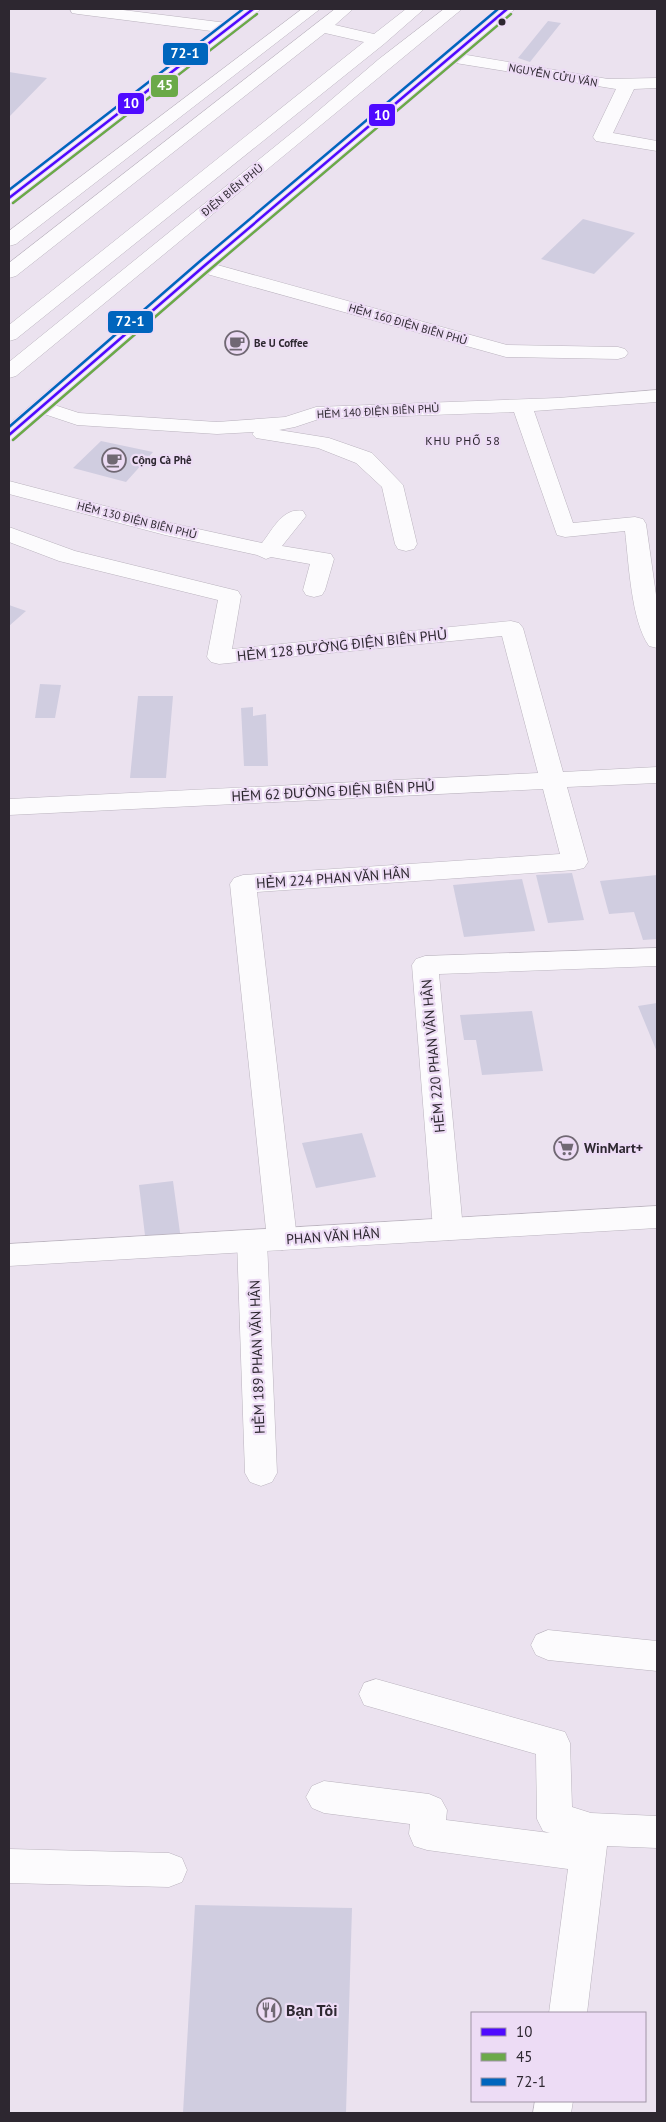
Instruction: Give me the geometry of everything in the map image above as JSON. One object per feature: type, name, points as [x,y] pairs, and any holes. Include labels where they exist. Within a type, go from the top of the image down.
[{"type":"main road","points":[[78,9],[227,28]]},
{"type":"main road","points":[[9,198],[253,9]]},
{"type":"main road","points":[[9,240],[312,9]]},
{"type":"main road","points":[[9,272],[345,9]]},
{"type":"main road","name":"ĐIỆN BIÊN PHỦ","points":[[9,335],[416,9]]},
{"type":"main road","name":"ĐIỆN BIÊN PHỦ","points":[[9,372],[454,9]]},
{"type":"main road","points":[[9,435],[202,267],[507,9]]},
{"type":"main road","name":"NGUYỄN CỬU VÂN","points":[[296,20],[449,57],[608,84],[657,83]]},
{"type":"main road","points":[[627,84],[602,137],[657,146]]},
{"type":"main road","name":"HẺM 160 ĐIỆN BIÊN PHỦ","points":[[202,267],[506,351],[618,352]]},
{"type":"main road","name":"HẺM 140 ĐIỆN BIÊN PHỦ","points":[[42,407],[77,419],[216,428],[288,423],[316,413],[522,405],[657,396]]},
{"type":"main road","points":[[522,405],[565,530],[635,524],[648,617],[657,642]]},
{"type":"main road","points":[[216,428],[322,442],[364,458],[392,485],[406,544]]},
{"type":"main road","name":"HẺM 130 ĐIỆN BIÊN PHỦ","points":[[9,487],[160,527],[266,552],[323,559],[314,590]]},
{"type":"main road","points":[[266,552],[295,516]]},
{"type":"main road","name":"HẺM 128 ĐƯỜNG ĐIỆN BIÊN PHỦ","points":[[9,534],[67,556],[230,596],[219,657],[510,628],[553,780]]},
{"type":"main road","name":"HẺM 62 ĐƯỜNG ĐIỆN BIÊN PHỦ","points":[[9,807],[657,775]]},
{"type":"main road","name":"HẺM 224 PHAN VĂN HÂN","points":[[282,1239],[243,884],[575,862],[553,780]]},
{"type":"main road","name":"HẺM 220 PHAN VĂN HÂN","points":[[448,1228],[425,965],[657,957]]},
{"type":"main road","name":"PHAN VĂN HÂN","points":[[9,1255],[657,1216]]},
{"type":"main road","name":"HẺM 189 PHAN VĂN HÂN","points":[[252,1241],[261,1473]]},
{"type":"main road","points":[[548,1645],[657,1656]]},
{"type":"main road","points":[[376,1694],[553,1743],[555,1819],[590,1842]]},
{"type":"main road","points":[[324,1797],[428,1810],[427,1834],[590,1842],[657,1832]]},
{"type":"main road","points":[[568,2012],[590,1842]]},
{"type":"main road","points":[[9,1866],[169,1870]]},
{"type":"building","points":[[548,21],[561,23],[530,62],[518,58]]},
{"type":"building","points":[[9,72],[47,78],[9,117]]},
{"type":"building","points":[[583,219],[635,233],[594,274],[541,259]]},
{"type":"building","name":"Cộng Cà Phê","points":[[101,441],[153,452],[126,482],[73,468]]},
{"type":"building","points":[[9,605],[26,611],[9,626]]},
{"type":"building","points":[[40,684],[61,685],[55,718],[35,718]]},
{"type":"building","points":[[138,696],[173,696],[166,778],[130,778]]},
{"type":"building","points":[[253,707],[253,716],[266,714],[268,766],[244,766],[241,708]]},
{"type":"building","points":[[572,873],[584,920],[548,923],[536,875]]},
{"type":"building","points":[[657,875],[657,939],[643,940],[634,912],[609,914],[600,881]]},
{"type":"building","points":[[522,879],[535,931],[464,937],[453,885]]},
{"type":"building","points":[[657,1003],[657,1052],[638,1006]]},
{"type":"building","points":[[532,1011],[543,1071],[482,1075],[476,1040],[464,1040],[460,1015]]},
{"type":"building","points":[[362,1133],[376,1177],[316,1188],[302,1143]]},
{"type":"building","points":[[173,1181],[181,1240],[146,1244],[139,1185]]},
{"type":"building","name":"Bạn Tôi","points":[[195,1905],[352,1908],[346,2113],[183,2113]]},
{"type":"transit line","name":"72-1","points":[[9,190],[243,9]]},
{"type":"transit line","name":"10","points":[[9,198],[253,9]]},
{"type":"transit line","name":"72-1","points":[[9,427],[199,262],[498,9]]},
{"type":"transit line","name":"10","points":[[9,435],[203,267],[507,9]]},
{"type":"transit line","name":"45","points":[[13,203],[257,14]]},
{"type":"transit line","name":"45","points":[[13,440],[207,272],[511,14]]},
{"type":"place","name":"Be U Coffee","points":[[237,343]]},
{"type":"place","name":"Cộng Cà Phê","points":[[114,460]]},
{"type":"place","name":"WinMart+","points":[[566,1148]]},
{"type":"place","name":"Bạn Tôi","points":[[269,2010]]},
{"type":"district","name":"KHU PHỐ 58","points":[[463,441]]}]
